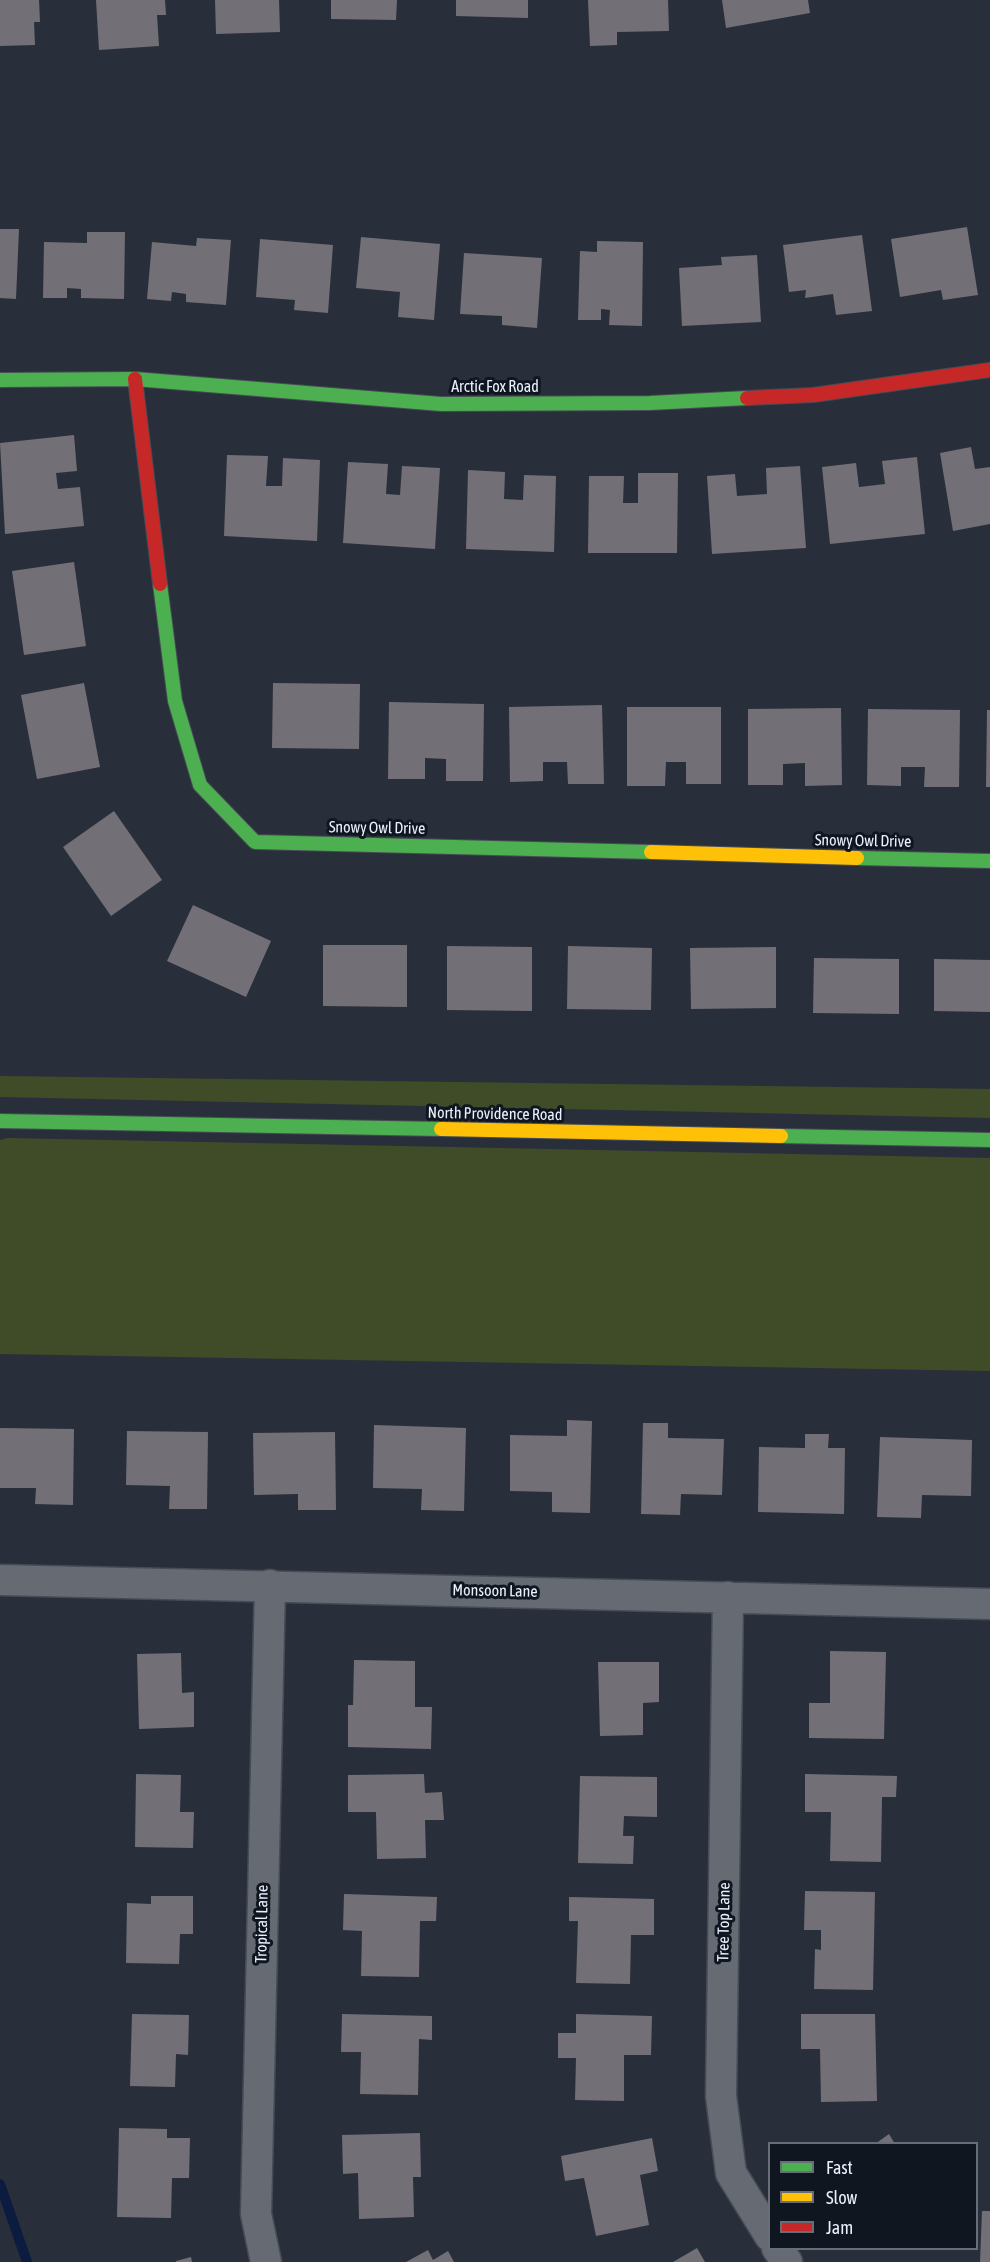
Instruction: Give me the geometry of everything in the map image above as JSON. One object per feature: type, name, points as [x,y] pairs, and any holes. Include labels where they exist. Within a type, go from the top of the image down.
[{"type":"street","name":"Arctic Fox Road","points":[[0,380],[135,379],[441,404],[639,403],[813,395],[990,370]]},
{"type":"street","name":"Snowy Owl Drive","points":[[135,379],[176,701],[200,785],[255,842],[990,861]]},
{"type":"street","name":"North Providence Road","points":[[0,1121],[990,1140]]},
{"type":"street","name":"Monsoon Lane","points":[[0,1580],[990,1604]]},
{"type":"street","name":"Tropical Lane","points":[[266,2262],[256,2214],[270,1586]]},
{"type":"street","name":"Tree Top Lane","points":[[728,1597],[721,2096],[731,2173],[768,2233]]},
{"type":"green space","points":[[0,1076],[990,1089],[990,1118],[0,1097]]},
{"type":"green space","points":[[8,1138],[990,1158],[990,1371],[0,1354],[0,1140]]},
{"type":"building","points":[[0,0],[39,0],[40,22],[34,22],[35,45],[0,46]]},
{"type":"building","points":[[96,0],[165,0],[166,15],[157,15],[159,46],[99,50]]},
{"type":"building","points":[[215,0],[279,0],[280,32],[216,34]]},
{"type":"building","points":[[331,0],[397,0],[396,20],[331,19]]},
{"type":"building","points":[[456,0],[528,0],[528,18],[456,16]]},
{"type":"building","points":[[588,0],[668,0],[669,31],[617,32],[617,45],[590,46]]},
{"type":"building","points":[[722,0],[808,0],[810,13],[726,28]]},
{"type":"building","points":[[967,227],[978,295],[943,300],[941,290],[900,297],[891,239]]},
{"type":"building","points":[[0,229],[19,229],[16,299],[0,298]]},
{"type":"building","points":[[87,232],[125,232],[124,299],[81,298],[81,289],[67,288],[67,298],[43,298],[44,242],[87,243]]},
{"type":"building","points":[[862,235],[872,311],[836,315],[833,294],[805,298],[806,290],[789,292],[783,245]]},
{"type":"building","points":[[361,237],[440,244],[434,320],[398,317],[400,292],[356,288]]},
{"type":"building","points":[[197,238],[231,240],[226,305],[186,302],[186,294],[172,292],[171,301],[147,299],[152,242],[196,246]]},
{"type":"building","points":[[260,239],[333,245],[328,313],[294,310],[295,300],[256,297]]},
{"type":"building","points":[[597,241],[643,242],[642,326],[609,325],[610,310],[601,309],[601,320],[578,320],[580,251],[597,252]]},
{"type":"building","points":[[464,253],[542,258],[537,328],[502,325],[502,316],[460,314]]},
{"type":"building","points":[[757,255],[761,322],[682,326],[679,268],[722,265],[721,257]]},
{"type":"building","points":[[74,435],[77,471],[56,473],[58,489],[80,487],[84,526],[5,534],[0,443]]},
{"type":"building","points":[[971,447],[975,469],[990,467],[990,524],[953,531],[940,453]]},
{"type":"building","points":[[227,455],[268,456],[266,486],[282,486],[283,458],[320,460],[317,541],[224,536]]},
{"type":"building","points":[[917,457],[925,534],[830,544],[822,467],[856,463],[859,487],[885,484],[882,461]]},
{"type":"building","points":[[348,462],[388,464],[386,494],[400,495],[402,466],[440,468],[435,549],[343,543]]},
{"type":"building","points":[[800,466],[806,548],[712,554],[707,476],[735,474],[737,496],[767,494],[766,468]]},
{"type":"building","points":[[468,470],[505,472],[504,499],[523,500],[524,475],[556,476],[554,552],[466,549]]},
{"type":"building","points":[[638,473],[678,473],[677,553],[588,553],[589,476],[624,476],[623,503],[638,503]]},
{"type":"building","points":[[74,562],[86,646],[24,655],[12,571]]},
{"type":"building","points":[[84,683],[100,767],[37,779],[21,695]]},
{"type":"building","points":[[273,683],[360,684],[359,749],[272,748]]},
{"type":"building","points":[[389,702],[484,704],[483,781],[446,781],[446,759],[425,758],[425,779],[388,779]]},
{"type":"building","points":[[602,705],[604,784],[568,784],[567,762],[543,762],[543,781],[510,782],[509,707]]},
{"type":"building","points":[[627,707],[721,707],[721,784],[686,784],[686,762],[666,762],[665,786],[627,786]]},
{"type":"building","points":[[841,708],[842,785],[805,786],[805,763],[783,764],[783,785],[748,785],[748,709]]},
{"type":"building","points":[[868,709],[960,710],[959,787],[924,787],[925,767],[901,767],[901,786],[867,785]]},
{"type":"building","points":[[987,710],[990,710],[990,787],[986,787]]},
{"type":"building","points":[[114,811],[162,880],[111,916],[63,847]]},
{"type":"building","points":[[193,905],[271,941],[246,997],[167,961]]},
{"type":"building","points":[[323,945],[407,945],[407,1007],[323,1006]]},
{"type":"building","points":[[447,946],[532,947],[532,1011],[447,1010]]},
{"type":"building","points":[[568,946],[652,948],[651,1010],[567,1009]]},
{"type":"building","points":[[776,947],[776,1008],[691,1009],[690,948]]},
{"type":"building","points":[[814,958],[899,959],[899,1014],[813,1013]]},
{"type":"building","points":[[934,959],[990,960],[990,1012],[934,1011]]},
{"type":"building","points":[[567,1420],[592,1421],[590,1513],[552,1512],[552,1492],[510,1491],[510,1435],[567,1436]]},
{"type":"building","points":[[643,1423],[668,1423],[668,1438],[724,1439],[722,1495],[681,1494],[680,1515],[641,1514]]},
{"type":"building","points":[[374,1425],[466,1428],[464,1511],[421,1510],[422,1489],[373,1488]]},
{"type":"building","points":[[0,1428],[74,1429],[73,1505],[35,1504],[36,1488],[0,1488]]},
{"type":"building","points":[[127,1431],[208,1432],[207,1509],[169,1509],[170,1486],[126,1485]]},
{"type":"building","points":[[335,1432],[336,1510],[298,1510],[298,1494],[254,1495],[253,1433]]},
{"type":"building","points":[[805,1434],[829,1434],[828,1448],[845,1448],[844,1514],[758,1512],[759,1447],[805,1448]]},
{"type":"building","points":[[880,1437],[972,1440],[971,1496],[922,1495],[921,1518],[877,1517]]},
{"type":"building","points":[[830,1651],[886,1652],[884,1739],[809,1738],[809,1703],[830,1703]]},
{"type":"building","points":[[181,1653],[182,1693],[194,1692],[194,1727],[139,1729],[137,1654]]},
{"type":"building","points":[[354,1660],[415,1661],[415,1707],[432,1707],[431,1749],[348,1747],[348,1705],[353,1705]]},
{"type":"building","points":[[598,1662],[659,1662],[659,1702],[643,1703],[643,1735],[600,1736]]},
{"type":"building","points":[[136,1774],[181,1775],[180,1812],[194,1812],[193,1848],[135,1847]]},
{"type":"building","points":[[424,1774],[425,1793],[442,1792],[444,1820],[425,1820],[426,1858],[377,1859],[376,1812],[348,1812],[348,1775]]},
{"type":"building","points":[[805,1774],[897,1776],[896,1797],[882,1797],[881,1862],[830,1861],[831,1812],[805,1812]]},
{"type":"building","points":[[580,1776],[657,1777],[657,1817],[624,1816],[623,1836],[634,1836],[633,1864],[578,1863]]},
{"type":"building","points":[[805,1891],[875,1892],[873,1990],[814,1989],[815,1949],[821,1950],[821,1930],[804,1930]]},
{"type":"building","points":[[344,1894],[437,1897],[436,1921],[420,1921],[419,1977],[361,1976],[362,1931],[343,1930]]},
{"type":"building","points":[[151,1896],[193,1896],[193,1934],[180,1934],[179,1964],[126,1963],[127,1903],[151,1904]]},
{"type":"building","points":[[569,1897],[654,1899],[654,1935],[631,1935],[630,1984],[576,1983],[578,1921],[569,1921]]},
{"type":"building","points":[[132,2014],[189,2015],[188,2055],[176,2054],[175,2087],[130,2086]]},
{"type":"building","points":[[342,2014],[432,2016],[432,2040],[419,2039],[418,2095],[360,2094],[361,2052],[341,2052]]},
{"type":"building","points":[[576,2014],[652,2016],[651,2055],[624,2055],[624,2101],[575,2100],[576,2058],[558,2058],[558,2033],[576,2033]]},
{"type":"building","points":[[801,2014],[875,2014],[877,2101],[821,2102],[820,2049],[801,2049]]},
{"type":"building","points":[[119,2128],[167,2129],[167,2138],[190,2138],[189,2178],[172,2178],[171,2218],[117,2217]]},
{"type":"building","points":[[420,2133],[421,2177],[413,2177],[414,2217],[359,2219],[358,2173],[343,2174],[342,2135]]},
{"type":"building","points":[[889,2134],[894,2142],[878,2142]]},
{"type":"building","points":[[652,2138],[658,2171],[640,2175],[649,2225],[596,2236],[584,2178],[565,2181],[561,2156]]},
{"type":"building","points":[[982,2211],[990,2211],[990,2262],[980,2262]]},
{"type":"building","points":[[697,2248],[705,2262],[673,2262]]},
{"type":"building","points":[[428,2250],[433,2260],[448,2251],[454,2262],[406,2262]]},
{"type":"building","points":[[191,2257],[192,2262],[176,2262],[176,2261]]},
{"type":"waterway","points":[[0,2184],[27,2262]]},
{"type":"traffic: fast","points":[[0,380],[135,379],[441,404],[650,403],[747,398]]},
{"type":"traffic: fast","points":[[160,584],[175,701],[200,785],[255,842],[651,852]]},
{"type":"traffic: fast","points":[[857,858],[990,861]]},
{"type":"traffic: fast","points":[[0,1121],[441,1129]]},
{"type":"traffic: fast","points":[[781,1136],[990,1140]]},
{"type":"traffic: slow","points":[[651,852],[857,858]]},
{"type":"traffic: slow","points":[[441,1129],[781,1136]]},
{"type":"traffic: jam","points":[[747,398],[813,395],[990,370]]},
{"type":"traffic: jam","points":[[135,379],[160,584]]}]
